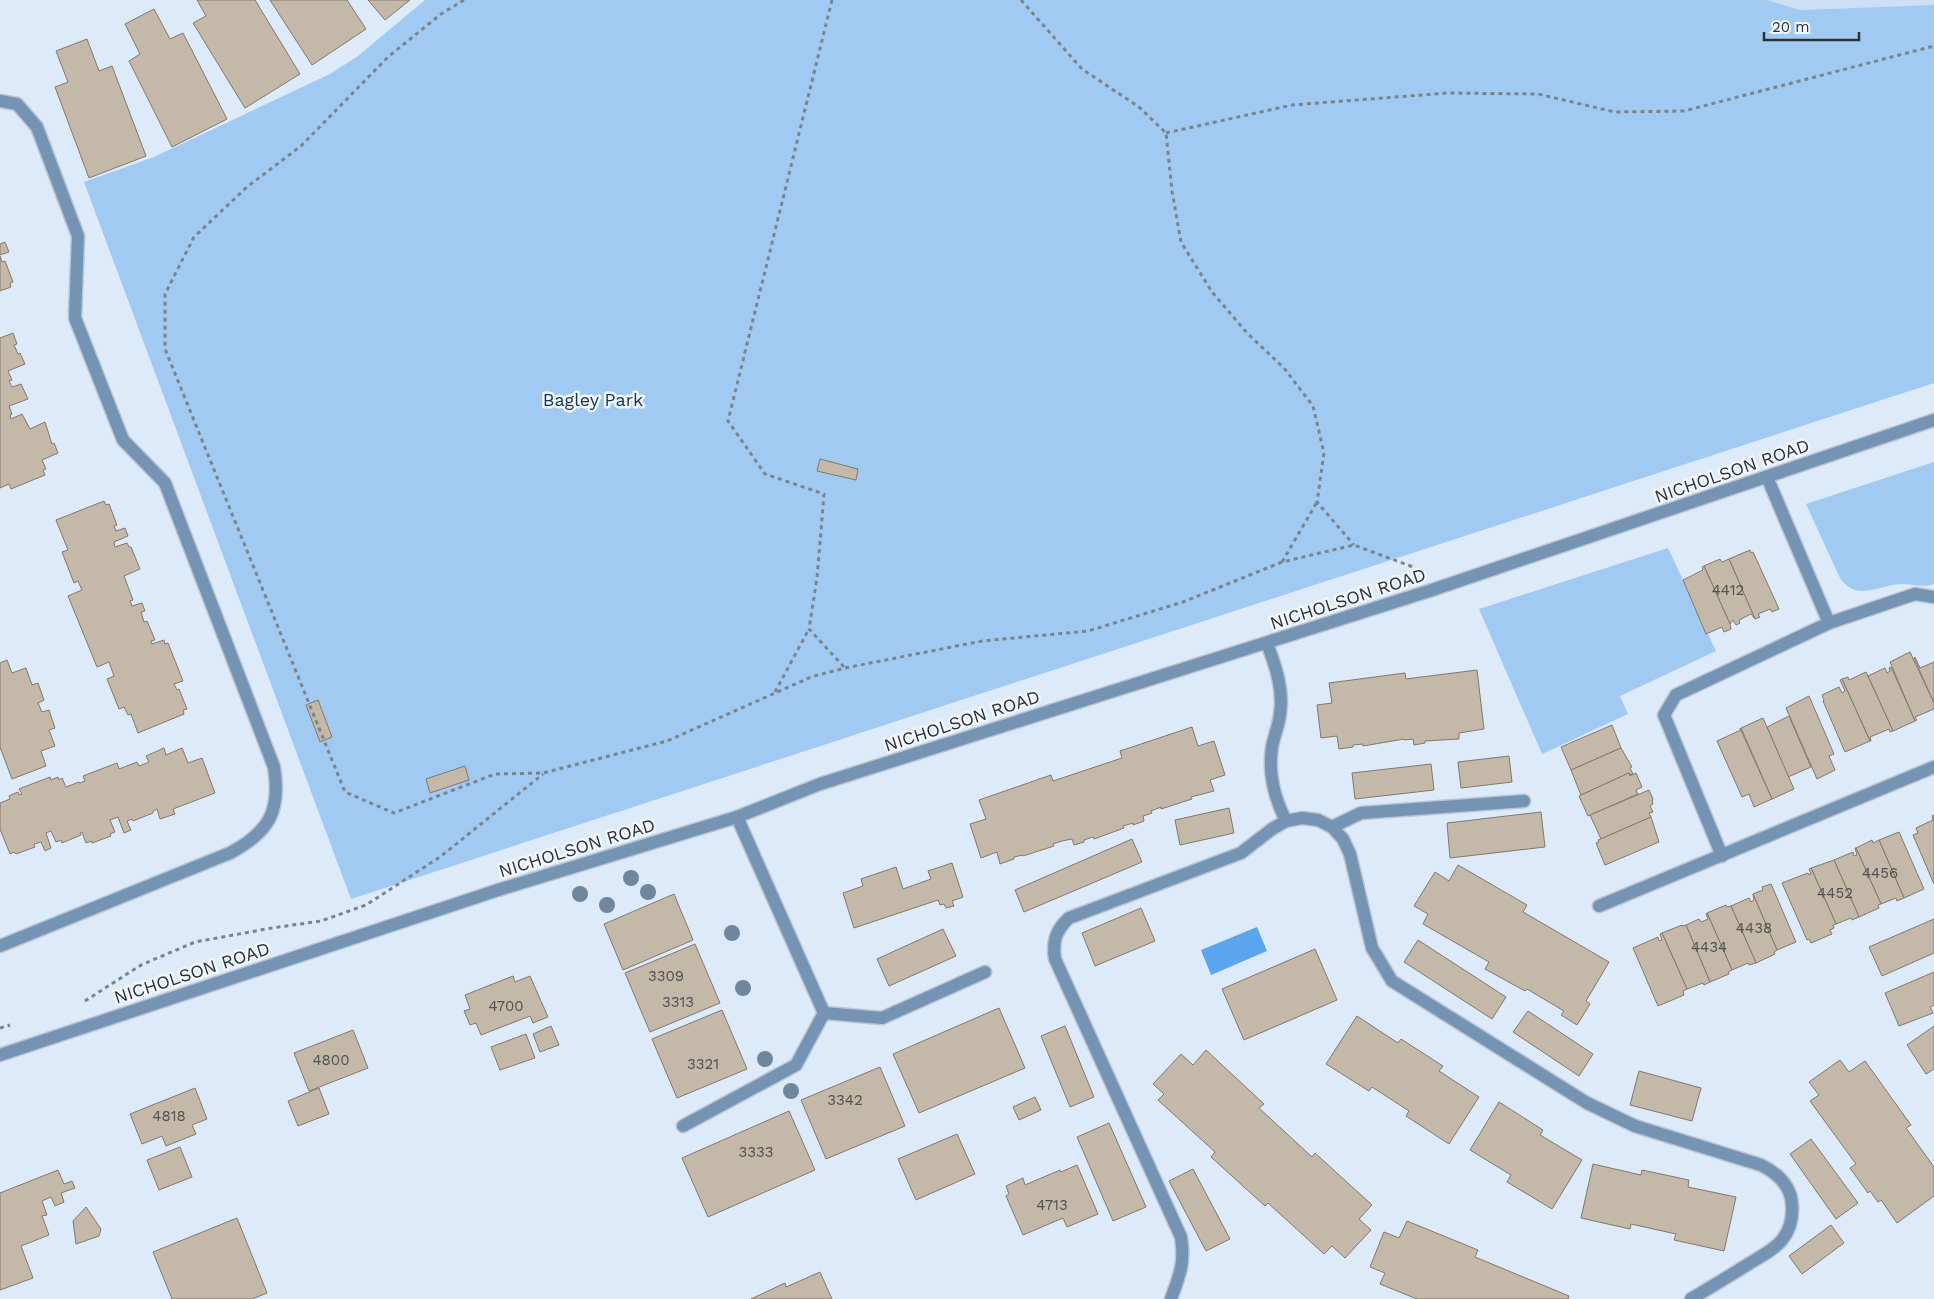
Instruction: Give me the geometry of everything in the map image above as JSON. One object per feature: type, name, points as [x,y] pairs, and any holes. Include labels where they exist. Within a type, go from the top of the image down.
[{"type":"street","points":[[0,101],[17,104],[37,126],[78,236],[75,318],[123,440],[165,483],[274,766],[277,788],[274,809],[271,815],[264,828],[249,843],[230,853],[0,946]]},
{"type":"street","name":"NICHOLSON ROAD","points":[[0,1055],[498,890],[737,817],[820,784],[1429,591],[1934,420]]},
{"type":"street","points":[[1767,477],[1829,623]]},
{"type":"street","points":[[1722,856],[1664,715],[1676,695],[1829,623],[1915,594],[1934,596]]},
{"type":"street","points":[[1267,643],[1279,676],[1281,712],[1272,748],[1270,773],[1275,798],[1286,821]]},
{"type":"street","points":[[1599,906],[1934,767]]},
{"type":"street","points":[[1332,827],[1361,813],[1524,801]]},
{"type":"street","points":[[737,817],[824,1013]]},
{"type":"street","points":[[1172,1299],[1184,1255],[1181,1236],[1055,959],[1053,948],[1055,936],[1060,926],[1069,918],[1241,853],[1272,829],[1286,821],[1302,818],[1318,820],[1332,827],[1343,839],[1350,854],[1372,948],[1392,981],[1587,1103],[1635,1126],[1761,1165],[1775,1172],[1786,1184],[1792,1198],[1793,1214],[1789,1229],[1781,1242],[1691,1299]]},
{"type":"street","points":[[824,1013],[882,1018],[985,972]]},
{"type":"street","points":[[683,1126],[796,1065],[824,1013]]},
{"type":"path","points":[[464,0],[441,14],[388,57],[301,146],[247,187],[194,237],[166,294],[165,349],[344,792],[394,812],[495,774],[543,773],[667,741],[811,677],[845,668],[982,641],[1088,631],[1183,602],[1282,562],[1354,545]]},
{"type":"path","points":[[774,693],[809,629],[824,494],[765,474],[728,421],[832,0]]},
{"type":"path","points":[[1021,0],[1082,69],[1139,107],[1166,133],[1172,191],[1181,242],[1212,292],[1247,333],[1284,368],[1313,406],[1324,453],[1316,502],[1282,562]]},
{"type":"path","points":[[1166,133],[1292,105],[1448,94],[1538,94],[1615,112],[1684,111],[1934,46]]},
{"type":"path","points":[[1316,502],[1354,545],[1413,566],[1429,591]]},
{"type":"path","points":[[809,629],[845,668]]},
{"type":"path","points":[[83,1001],[91,998],[141,965],[195,942],[321,921],[366,905],[440,857],[543,773]]},
{"type":"path","points":[[0,1028],[18,1023]]},
{"type":"shaded area","points":[[1767,0],[1934,0],[1934,5],[1800,10]]},
{"type":"green space","name":"Bagley Park","points":[[425,0],[1767,0],[1800,10],[1934,5],[1934,383],[351,899],[84,182],[154,157],[330,74],[358,56]]},
{"type":"green space","points":[[1934,462],[1934,584],[1926,586],[1903,584],[1860,591],[1852,589],[1839,576],[1806,504]]},
{"type":"green space","points":[[1668,548],[1716,651],[1620,696],[1628,714],[1542,754],[1479,609]]},
{"type":"water","points":[[1257,927],[1267,951],[1211,975],[1201,950]]},
{"type":"building","points":[[197,0],[255,0],[300,74],[245,108],[193,23],[206,16]]},
{"type":"building","points":[[270,0],[347,0],[366,29],[312,65]]},
{"type":"building","points":[[368,0],[410,0],[385,20]]},
{"type":"building","points":[[154,9],[170,39],[183,33],[227,119],[172,147],[129,61],[140,54],[125,24]]},
{"type":"building","points":[[87,39],[99,71],[112,66],[146,156],[89,178],[55,87],[68,82],[56,51]]},
{"type":"building","points":[[5,242],[9,252],[0,255],[0,244]]},
{"type":"building","points":[[0,256],[2,262],[5,261],[13,282],[10,283],[11,287],[0,291]]},
{"type":"building","points":[[13,333],[17,344],[14,345],[25,364],[8,371],[12,380],[9,381],[12,387],[21,384],[28,399],[9,406],[12,414],[10,415],[11,419],[22,414],[30,429],[45,422],[52,444],[54,443],[58,453],[42,460],[46,469],[43,470],[45,475],[11,489],[9,484],[0,488],[0,338]]},
{"type":"building","points":[[820,459],[858,469],[856,480],[817,471]]},
{"type":"building","points":[[104,501],[106,505],[109,504],[117,525],[114,526],[116,531],[125,528],[128,536],[114,542],[115,547],[127,543],[131,547],[140,569],[124,576],[133,600],[130,601],[132,606],[142,603],[145,611],[141,612],[144,622],[147,621],[155,640],[151,641],[152,644],[164,640],[165,644],[168,643],[183,681],[174,684],[177,690],[179,689],[187,709],[183,710],[184,714],[138,733],[131,714],[128,715],[124,707],[119,709],[107,679],[114,676],[109,662],[97,667],[68,596],[82,590],[78,581],[74,583],[62,552],[68,550],[56,520]]},
{"type":"building","points":[[1750,550],[1751,553],[1753,552],[1779,609],[1772,612],[1770,609],[1758,614],[1760,617],[1755,619],[1729,559]]},
{"type":"building","points":[[1720,559],[1722,562],[1729,559],[1755,619],[1751,614],[1739,620],[1740,623],[1736,625],[1733,620],[1730,624],[1704,566]]},
{"type":"building","points":[[1704,566],[1730,624],[1731,629],[1724,632],[1722,627],[1706,634],[1683,580],[1703,570],[1702,567]]},
{"type":"building","points":[[1910,652],[1934,703],[1934,709],[1915,717],[1917,720],[1915,721],[1890,662]]},
{"type":"building","points":[[1914,658],[1920,668],[1934,662],[1934,703]]},
{"type":"building","points":[[7,660],[12,673],[26,668],[32,685],[38,683],[44,700],[38,703],[42,712],[49,710],[55,728],[49,730],[55,746],[41,751],[46,766],[12,779],[0,747],[0,663]]},
{"type":"building","points":[[1891,667],[1915,721],[1893,731],[1868,676],[1885,668],[1887,673]]},
{"type":"building","points":[[1477,670],[1484,729],[1459,733],[1459,739],[1425,741],[1425,743],[1414,745],[1413,739],[1404,739],[1363,746],[1363,744],[1353,745],[1353,747],[1339,749],[1337,736],[1321,738],[1317,705],[1332,703],[1329,683],[1405,673],[1406,679]]},
{"type":"building","points":[[1866,672],[1893,731],[1890,732],[1889,729],[1870,737],[1871,741],[1842,679],[1848,677],[1849,680]]},
{"type":"building","points":[[1842,679],[1870,741],[1845,752],[1822,695],[1839,687],[1842,693],[1845,691],[1840,680]]},
{"type":"building","points":[[1809,696],[1834,754],[1829,756],[1835,770],[1817,779],[1786,708]]},
{"type":"building","points":[[318,700],[332,737],[320,742],[306,705]]},
{"type":"building","points":[[1789,716],[1811,767],[1788,777],[1767,727]]},
{"type":"building","points":[[1763,718],[1794,789],[1772,799],[1741,728]]},
{"type":"building","points":[[1612,725],[1621,748],[1571,770],[1561,747]]},
{"type":"building","points":[[1192,727],[1198,746],[1214,741],[1225,775],[1210,780],[1214,791],[1191,797],[1192,799],[1161,809],[1161,807],[1143,816],[1144,821],[1123,826],[1124,828],[1094,839],[1093,837],[1084,840],[1084,842],[1074,845],[1072,839],[1062,841],[1053,844],[1054,846],[1014,857],[1014,859],[1000,864],[997,852],[981,858],[970,824],[986,819],[979,800],[1051,775],[1053,781],[1122,758],[1120,751]]},
{"type":"building","points":[[1741,730],[1772,799],[1754,807],[1749,794],[1742,797],[1717,741]]},
{"type":"building","points":[[164,748],[166,755],[182,748],[188,763],[202,758],[215,793],[173,809],[175,814],[160,819],[157,809],[153,813],[133,821],[132,819],[127,821],[131,830],[124,833],[118,817],[110,820],[115,832],[110,834],[111,836],[92,843],[91,841],[86,843],[82,832],[80,833],[81,835],[62,843],[61,840],[56,842],[51,831],[46,833],[51,848],[45,851],[41,842],[34,844],[35,847],[16,854],[14,852],[10,854],[0,829],[0,803],[10,799],[9,796],[18,792],[19,795],[22,794],[19,789],[50,777],[51,780],[58,777],[59,780],[62,778],[66,787],[85,781],[83,776],[117,763],[119,769],[137,762],[139,766],[149,762],[146,756]]},
{"type":"building","points":[[1621,748],[1632,767],[1630,768],[1633,774],[1630,775],[1629,773],[1581,795],[1571,770]]},
{"type":"building","points":[[1509,756],[1512,782],[1461,788],[1458,762]]},
{"type":"building","points":[[1431,764],[1434,790],[1355,799],[1352,773]]},
{"type":"building","points":[[465,766],[469,780],[430,793],[426,779]]},
{"type":"building","points":[[1629,773],[1630,776],[1636,773],[1642,787],[1636,790],[1638,794],[1588,816],[1579,796]]},
{"type":"building","points":[[1649,790],[1653,799],[1653,804],[1650,806],[1653,812],[1649,813],[1651,817],[1601,839],[1590,815]]},
{"type":"building","points":[[1229,808],[1234,833],[1180,845],[1175,820]]},
{"type":"building","points":[[1541,812],[1545,847],[1450,858],[1447,823]]},
{"type":"building","points":[[1934,815],[1934,884],[1913,835],[1918,833],[1916,828],[1933,820],[1932,816]]},
{"type":"building","points":[[1651,817],[1659,842],[1605,865],[1596,843],[1599,842],[1598,840]]},
{"type":"building","points":[[1899,832],[1924,889],[1904,898],[1879,840]]},
{"type":"building","points":[[1132,839],[1142,862],[1024,912],[1015,890]]},
{"type":"building","points":[[1872,840],[1873,843],[1879,840],[1904,898],[1897,901],[1896,898],[1881,904],[1856,848]]},
{"type":"building","points":[[1855,848],[1881,904],[1878,905],[1879,908],[1859,917],[1834,860],[1853,852],[1854,856],[1857,855]]},
{"type":"building","points":[[1834,860],[1859,917],[1836,924],[1811,868]]},
{"type":"building","points":[[952,863],[963,897],[952,901],[954,906],[946,908],[944,904],[940,905],[938,900],[854,928],[843,893],[863,886],[861,879],[896,867],[903,889],[931,879],[928,871]]},
{"type":"building","points":[[1458,865],[1527,905],[1523,912],[1609,962],[1586,1001],[1590,1004],[1577,1025],[1561,1015],[1564,1011],[1527,989],[1525,991],[1485,969],[1489,962],[1423,924],[1428,914],[1414,906],[1435,872],[1449,881]]},
{"type":"building","points":[[1811,868],[1836,924],[1830,930],[1832,934],[1811,943],[1809,939],[1807,940],[1782,883],[1808,873],[1809,875],[1811,874],[1809,869]]},
{"type":"building","points":[[1771,884],[1796,942],[1777,950],[1753,894],[1763,890],[1762,887]]},
{"type":"building","points":[[674,894],[693,940],[623,970],[604,924]]},
{"type":"building","points":[[1753,894],[1777,950],[1774,952],[1775,954],[1756,963],[1731,906],[1749,898],[1751,902],[1754,900]]},
{"type":"building","points":[[1726,905],[1727,907],[1731,906],[1756,963],[1749,965],[1748,963],[1732,970],[1707,913]]},
{"type":"building","points":[[1141,908],[1155,941],[1095,966],[1082,933]]},
{"type":"building","points":[[1707,913],[1732,970],[1728,972],[1729,974],[1710,982],[1686,925],[1699,919],[1701,922],[1708,919]]},
{"type":"building","points":[[1934,919],[1934,953],[1882,976],[1869,947]]},
{"type":"building","points":[[1686,925],[1710,982],[1687,989],[1662,933]]},
{"type":"building","points":[[943,929],[956,956],[889,986],[877,959]]},
{"type":"building","points":[[1662,933],[1687,989],[1683,991],[1684,995],[1658,1006],[1633,948],[1658,937],[1659,941],[1662,940],[1660,934]]},
{"type":"building","points":[[1418,940],[1506,997],[1492,1019],[1404,962]]},
{"type":"building","points":[[695,944],[720,1003],[650,1032],[625,973]]},
{"type":"building","points":[[1315,949],[1337,1000],[1244,1040],[1222,989]]},
{"type":"building","points":[[1934,972],[1934,1005],[1930,1007],[1933,1013],[1899,1026],[1885,993]]},
{"type":"building","points":[[513,976],[515,982],[530,976],[548,1017],[533,1023],[530,1016],[481,1035],[476,1023],[470,1025],[464,1011],[470,1009],[465,995]]},
{"type":"building","points":[[999,1008],[1025,1068],[919,1113],[893,1054]]},
{"type":"building","points":[[722,1010],[747,1069],[677,1098],[652,1039]]},
{"type":"building","points":[[1528,1011],[1593,1054],[1579,1076],[1513,1032]]},
{"type":"building","points":[[1357,1016],[1398,1043],[1401,1039],[1443,1066],[1439,1071],[1479,1097],[1449,1144],[1406,1116],[1409,1111],[1372,1087],[1369,1091],[1326,1064]]},
{"type":"building","points":[[551,1026],[559,1045],[540,1052],[533,1034]]},
{"type":"building","points":[[1065,1026],[1094,1097],[1070,1107],[1041,1036]]},
{"type":"building","points":[[1934,1026],[1934,1069],[1926,1074],[1907,1045]]},
{"type":"building","points":[[353,1030],[368,1068],[309,1091],[294,1053]]},
{"type":"building","points":[[526,1034],[535,1058],[500,1070],[491,1047]]},
{"type":"building","points":[[1206,1050],[1264,1104],[1259,1108],[1312,1157],[1315,1153],[1372,1205],[1359,1219],[1371,1230],[1345,1258],[1332,1246],[1324,1254],[1268,1203],[1265,1206],[1211,1157],[1215,1152],[1158,1100],[1164,1094],[1153,1084],[1181,1054],[1193,1065]]},
{"type":"building","points":[[1840,1060],[1849,1072],[1865,1061],[1911,1125],[1906,1128],[1934,1167],[1934,1196],[1897,1223],[1881,1200],[1878,1202],[1870,1191],[1868,1193],[1850,1168],[1856,1164],[1810,1101],[1819,1095],[1809,1082]]},
{"type":"building","points":[[880,1067],[905,1126],[826,1159],[801,1100]]},
{"type":"building","points":[[1639,1071],[1701,1088],[1692,1121],[1630,1105]]},
{"type":"building","points":[[195,1088],[207,1119],[192,1125],[196,1134],[166,1146],[162,1136],[142,1144],[130,1114]]},
{"type":"building","points":[[319,1088],[329,1114],[298,1126],[288,1101]]},
{"type":"building","points":[[1035,1097],[1041,1110],[1019,1120],[1013,1107]]},
{"type":"building","points":[[1499,1102],[1543,1130],[1540,1135],[1582,1160],[1552,1209],[1507,1182],[1511,1175],[1470,1150]]},
{"type":"building","points":[[789,1111],[815,1170],[708,1217],[682,1158]]},
{"type":"building","points":[[1109,1123],[1146,1207],[1113,1221],[1077,1137]]},
{"type":"building","points":[[957,1134],[975,1174],[916,1200],[898,1159]]},
{"type":"building","points":[[1811,1139],[1858,1203],[1836,1219],[1790,1154]]},
{"type":"building","points":[[180,1147],[192,1177],[159,1190],[147,1160]]},
{"type":"building","points":[[1593,1164],[1641,1175],[1642,1170],[1689,1180],[1688,1187],[1736,1197],[1724,1251],[1674,1240],[1676,1234],[1631,1224],[1630,1229],[1581,1218]]},
{"type":"building","points":[[1077,1165],[1098,1214],[1067,1227],[1063,1218],[1023,1235],[1006,1196],[1009,1194],[1006,1186],[1023,1178],[1025,1185]]},
{"type":"building","points":[[1193,1169],[1230,1239],[1206,1251],[1169,1181]]},
{"type":"building","points":[[58,1170],[64,1184],[72,1181],[75,1188],[61,1193],[64,1202],[55,1206],[51,1197],[42,1201],[47,1215],[42,1216],[49,1235],[21,1246],[33,1278],[0,1290],[0,1193]]},
{"type":"building","points":[[86,1207],[101,1229],[99,1236],[76,1244],[73,1221]]},
{"type":"building","points":[[237,1218],[267,1293],[252,1299],[172,1299],[153,1252]]},
{"type":"building","points":[[1407,1221],[1478,1250],[1475,1257],[1569,1296],[1568,1299],[1417,1299],[1380,1284],[1385,1273],[1370,1267],[1384,1232],[1399,1238]]},
{"type":"building","points":[[1831,1225],[1844,1243],[1802,1274],[1789,1256]]},
{"type":"building","points":[[820,1272],[832,1299],[751,1299],[785,1283],[786,1287]]}]
